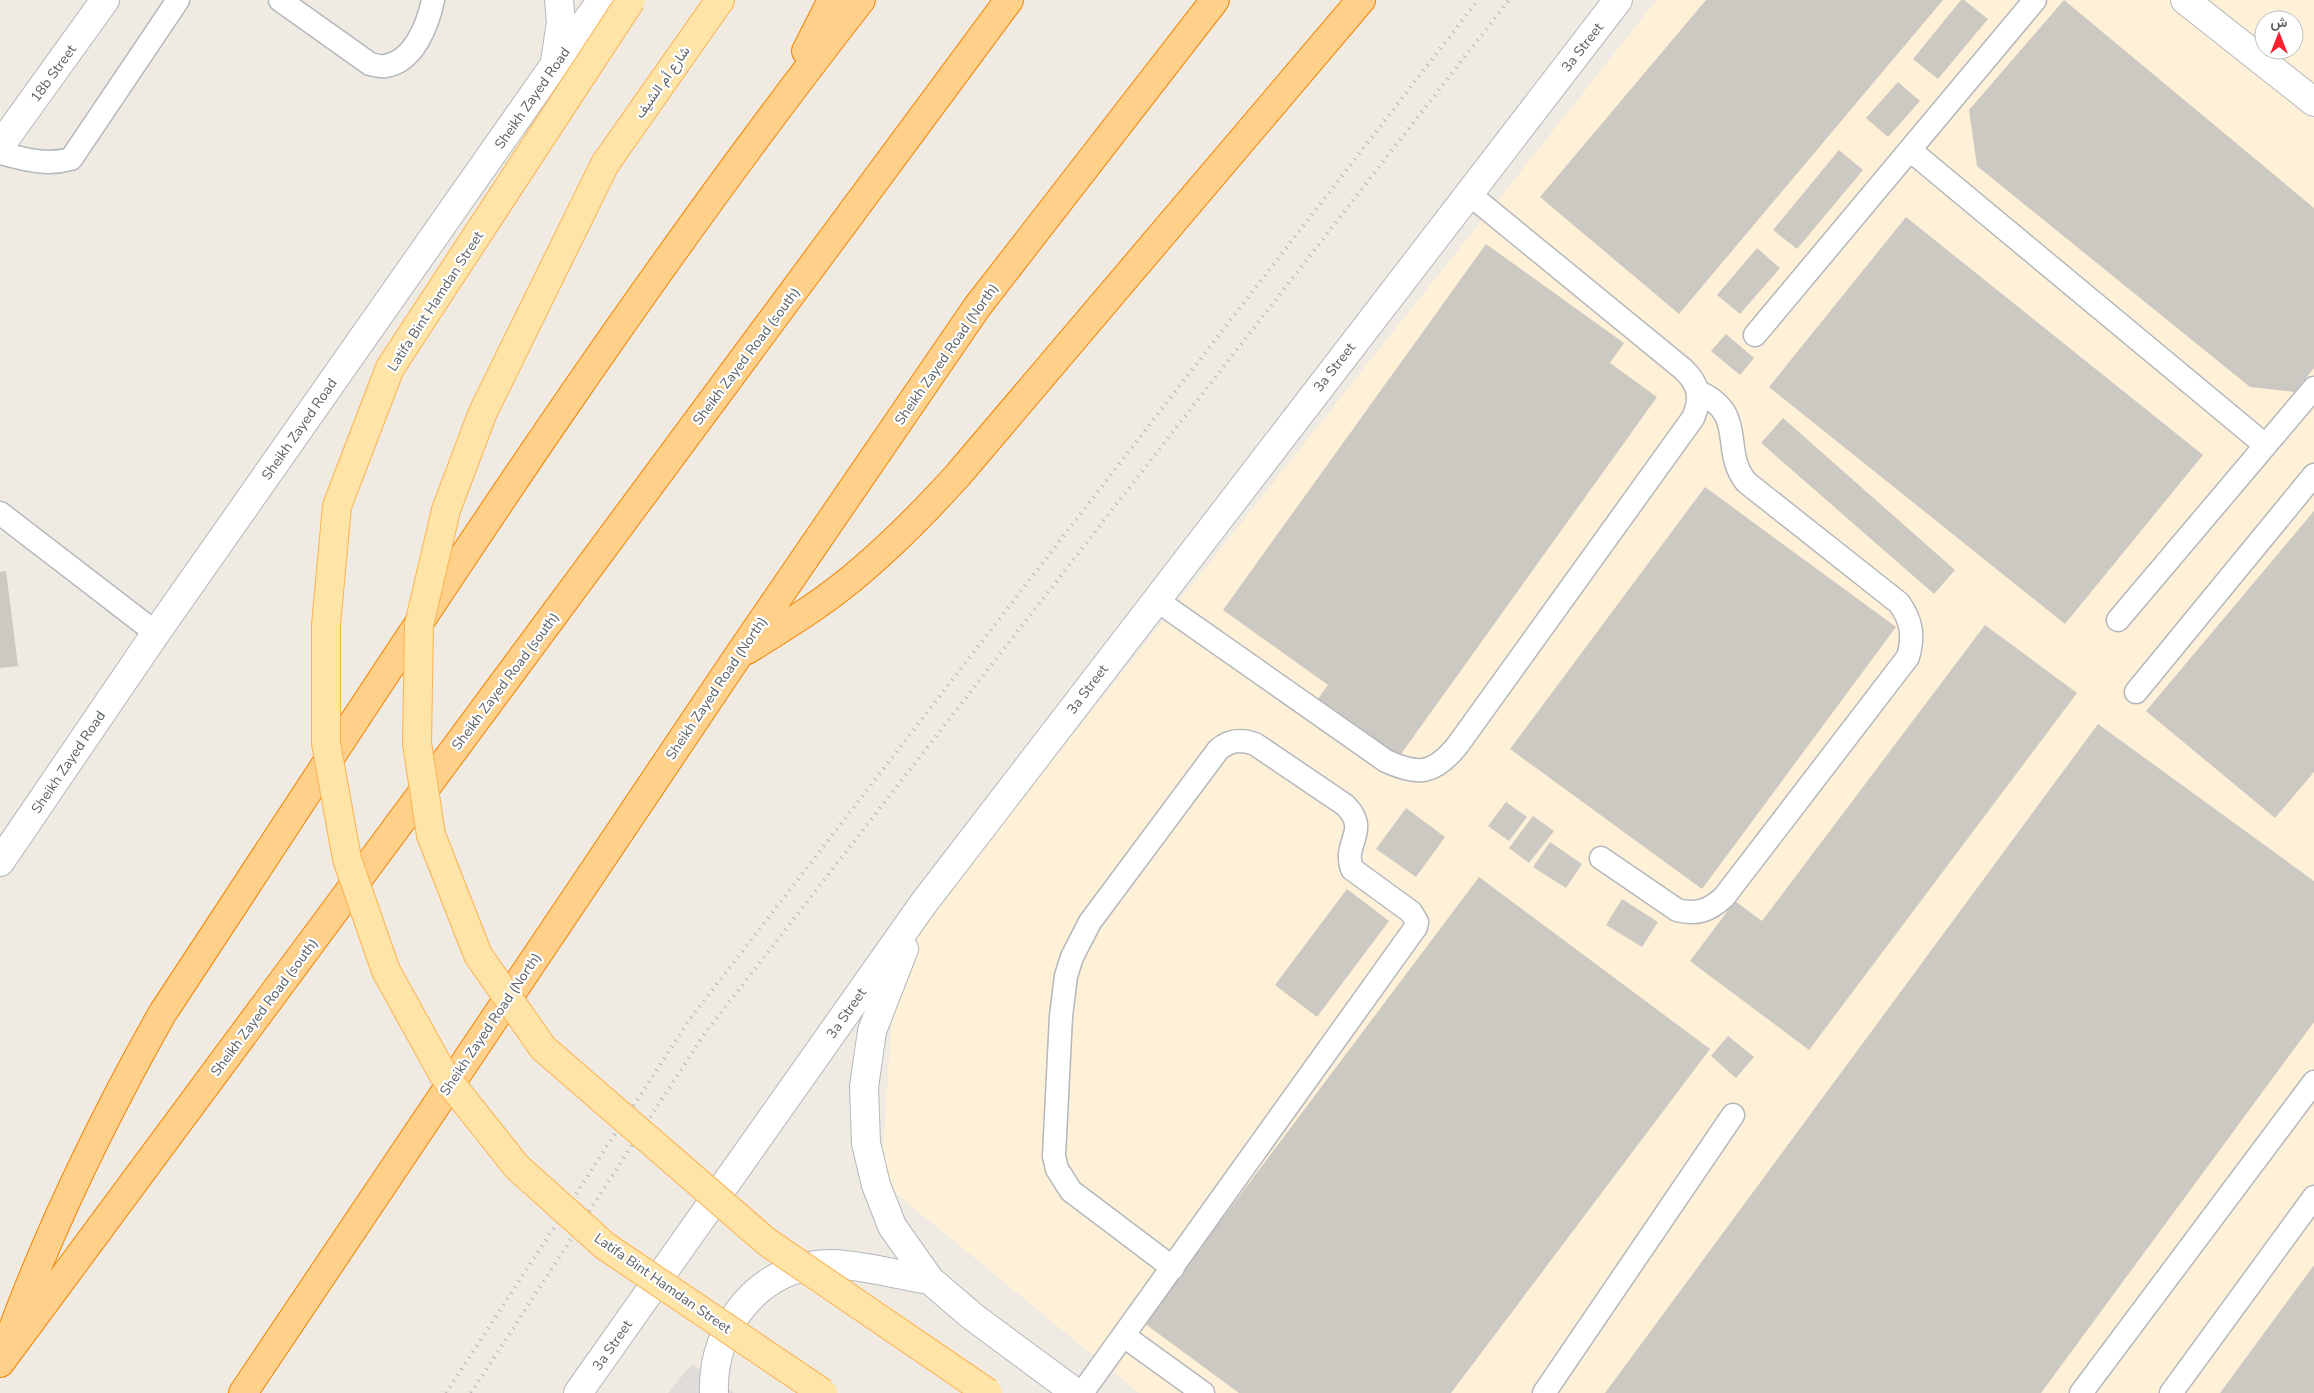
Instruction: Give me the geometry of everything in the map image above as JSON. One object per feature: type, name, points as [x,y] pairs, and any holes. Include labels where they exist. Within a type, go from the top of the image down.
[{"type":"highway","points":[[781,102],[832,0]]},
{"type":"highway","points":[[1,1362],[35,1271],[73,1184],[115,1098],[162,1014],[526,461],[781,102],[861,0]]},
{"type":"highway","name":"Sheikh Zayed Road (south)","points":[[1,1362],[1010,0]]},
{"type":"highway","name":"Sheikh Zayed Road (North)","points":[[243,1393],[738,656],[977,306],[1214,0]]},
{"type":"highway","points":[[738,656],[810,611],[863,570],[912,524],[958,475],[1361,0]]},
{"type":"main road","name":"Latifa Bint Hamdan Street","points":[[631,0],[390,368],[337,506],[326,625],[326,743],[347,859],[383,961],[443,1074],[517,1167],[605,1246],[823,1393]]},
{"type":"main road","name":"شارع أم الشيف","points":[[720,0],[604,164],[483,412],[446,510],[419,625],[417,743],[431,835],[478,955],[543,1048],[767,1242],[988,1393]]},
{"type":"street","name":"18b Street","points":[[0,146],[106,0]]},
{"type":"street","points":[[555,64],[561,24],[560,0]]},
{"type":"street","name":"Sheikh Zayed Road","points":[[0,862],[156,633],[555,64],[602,0]]},
{"type":"street","name":"3a Street","points":[[578,1393],[923,904],[1618,0]]},
{"type":"street","points":[[2185,0],[2314,102]]},
{"type":"street","points":[[923,904],[872,1031],[864,1087],[866,1143],[876,1186],[892,1226],[930,1280],[972,1316],[1076,1393]]},
{"type":"street","points":[[714,1393],[714,1376],[718,1351],[727,1326],[742,1305],[761,1287],[784,1274],[809,1267],[834,1264],[930,1280]]},
{"type":"lane","points":[[0,153],[39,163],[71,159],[178,0]]},
{"type":"lane","points":[[280,0],[370,64],[385,66],[400,61],[411,51],[429,21],[433,0]]},
{"type":"lane","points":[[1755,335],[2035,0]]},
{"type":"lane","points":[[1910,150],[2265,445]]},
{"type":"lane","points":[[1155,600],[1386,761],[1404,770],[1425,770],[1444,762],[1458,746],[1693,418],[1699,406],[1699,392],[1693,379],[1683,369],[1468,194]]},
{"type":"lane","points":[[2118,620],[2314,388]]},
{"type":"lane","points":[[1601,858],[1676,910],[1689,913],[1702,912],[1714,906],[1724,897],[1908,657],[1912,642],[1911,626],[1899,604],[1746,482],[1736,463],[1731,428],[1727,416],[1720,405],[1710,397],[1699,392]]},
{"type":"lane","points":[[2136,692],[2314,475]]},
{"type":"lane","points":[[0,513],[156,633]]},
{"type":"lane","points":[[1082,1393],[1173,1268],[1416,927],[1416,922],[1411,912],[1352,869],[1349,856],[1357,828],[1356,818],[1352,811],[1345,804],[1255,744],[1245,740],[1235,740],[1225,744],[1218,750],[1090,922],[1072,957],[1063,996],[1054,1156],[1057,1169],[1071,1191],[1173,1268]]},
{"type":"lane","points":[[2081,1393],[2314,1082]]},
{"type":"lane","points":[[1544,1393],[1732,1115]]},
{"type":"lane","points":[[2171,1393],[2314,1197]]},
{"type":"lane","points":[[1124,1336],[1203,1393]]},
{"type":"shaded area","points":[[1657,0],[2314,0],[2314,1393],[1139,1393],[881,1181],[896,957]]},
{"type":"shaded area","points":[[692,1364],[734,1393],[668,1393]]},
{"type":"building","points":[[1706,0],[1943,0],[1679,314],[1540,197]]},
{"type":"building","points":[[1961,0],[1964,0],[1988,19],[1938,79],[1913,59]]},
{"type":"building","points":[[2064,0],[2314,208],[2314,368],[2295,392],[2250,387],[1977,166],[1969,110]]},
{"type":"building","points":[[1898,82],[1920,101],[1888,137],[1866,118]]},
{"type":"building","points":[[1839,150],[1863,170],[1797,249],[1773,230]]},
{"type":"building","points":[[1906,217],[2203,455],[2065,624],[1769,387]]},
{"type":"building","points":[[1486,244],[1624,343],[1610,363],[1657,397],[1396,761],[1315,703],[1328,685],[1223,610]]},
{"type":"building","points":[[1757,248],[1780,268],[1740,314],[1717,295]]},
{"type":"building","points":[[1726,334],[1754,358],[1740,375],[1711,351]]},
{"type":"building","points":[[1783,418],[1955,570],[1934,594],[1761,443]]},
{"type":"building","points":[[1705,487],[1896,627],[1702,889],[1510,749]]},
{"type":"building","points":[[2314,511],[2314,772],[2275,818],[2146,711]]},
{"type":"building","points":[[6,571],[18,666],[0,668],[0,572]]},
{"type":"building","points":[[1985,625],[2077,693],[1809,1050],[1690,961],[1735,901],[1762,921]]},
{"type":"building","points":[[2098,724],[2314,881],[2314,1022],[2041,1393],[1605,1393]]},
{"type":"building","points":[[1506,802],[1527,817],[1509,841],[1488,826]]},
{"type":"building","points":[[1406,808],[1445,837],[1416,877],[1376,849]]},
{"type":"building","points":[[1533,816],[1554,831],[1529,863],[1509,848]]},
{"type":"building","points":[[1550,842],[1582,864],[1566,888],[1533,867]]},
{"type":"building","points":[[1479,877],[1710,1049],[1451,1393],[1239,1393],[1144,1323]]},
{"type":"building","points":[[1347,889],[1389,921],[1317,1017],[1275,985]]},
{"type":"building","points":[[1622,899],[1658,922],[1642,947],[1606,925]]},
{"type":"building","points":[[1728,1036],[1754,1057],[1736,1078],[1711,1056]]},
{"type":"building","points":[[2314,1265],[2314,1393],[2220,1393]]},
{"type":"railway","points":[[446,1393],[690,1019],[1478,0]]},
{"type":"railway","points":[[471,1393],[705,1033],[1509,0]]}]
